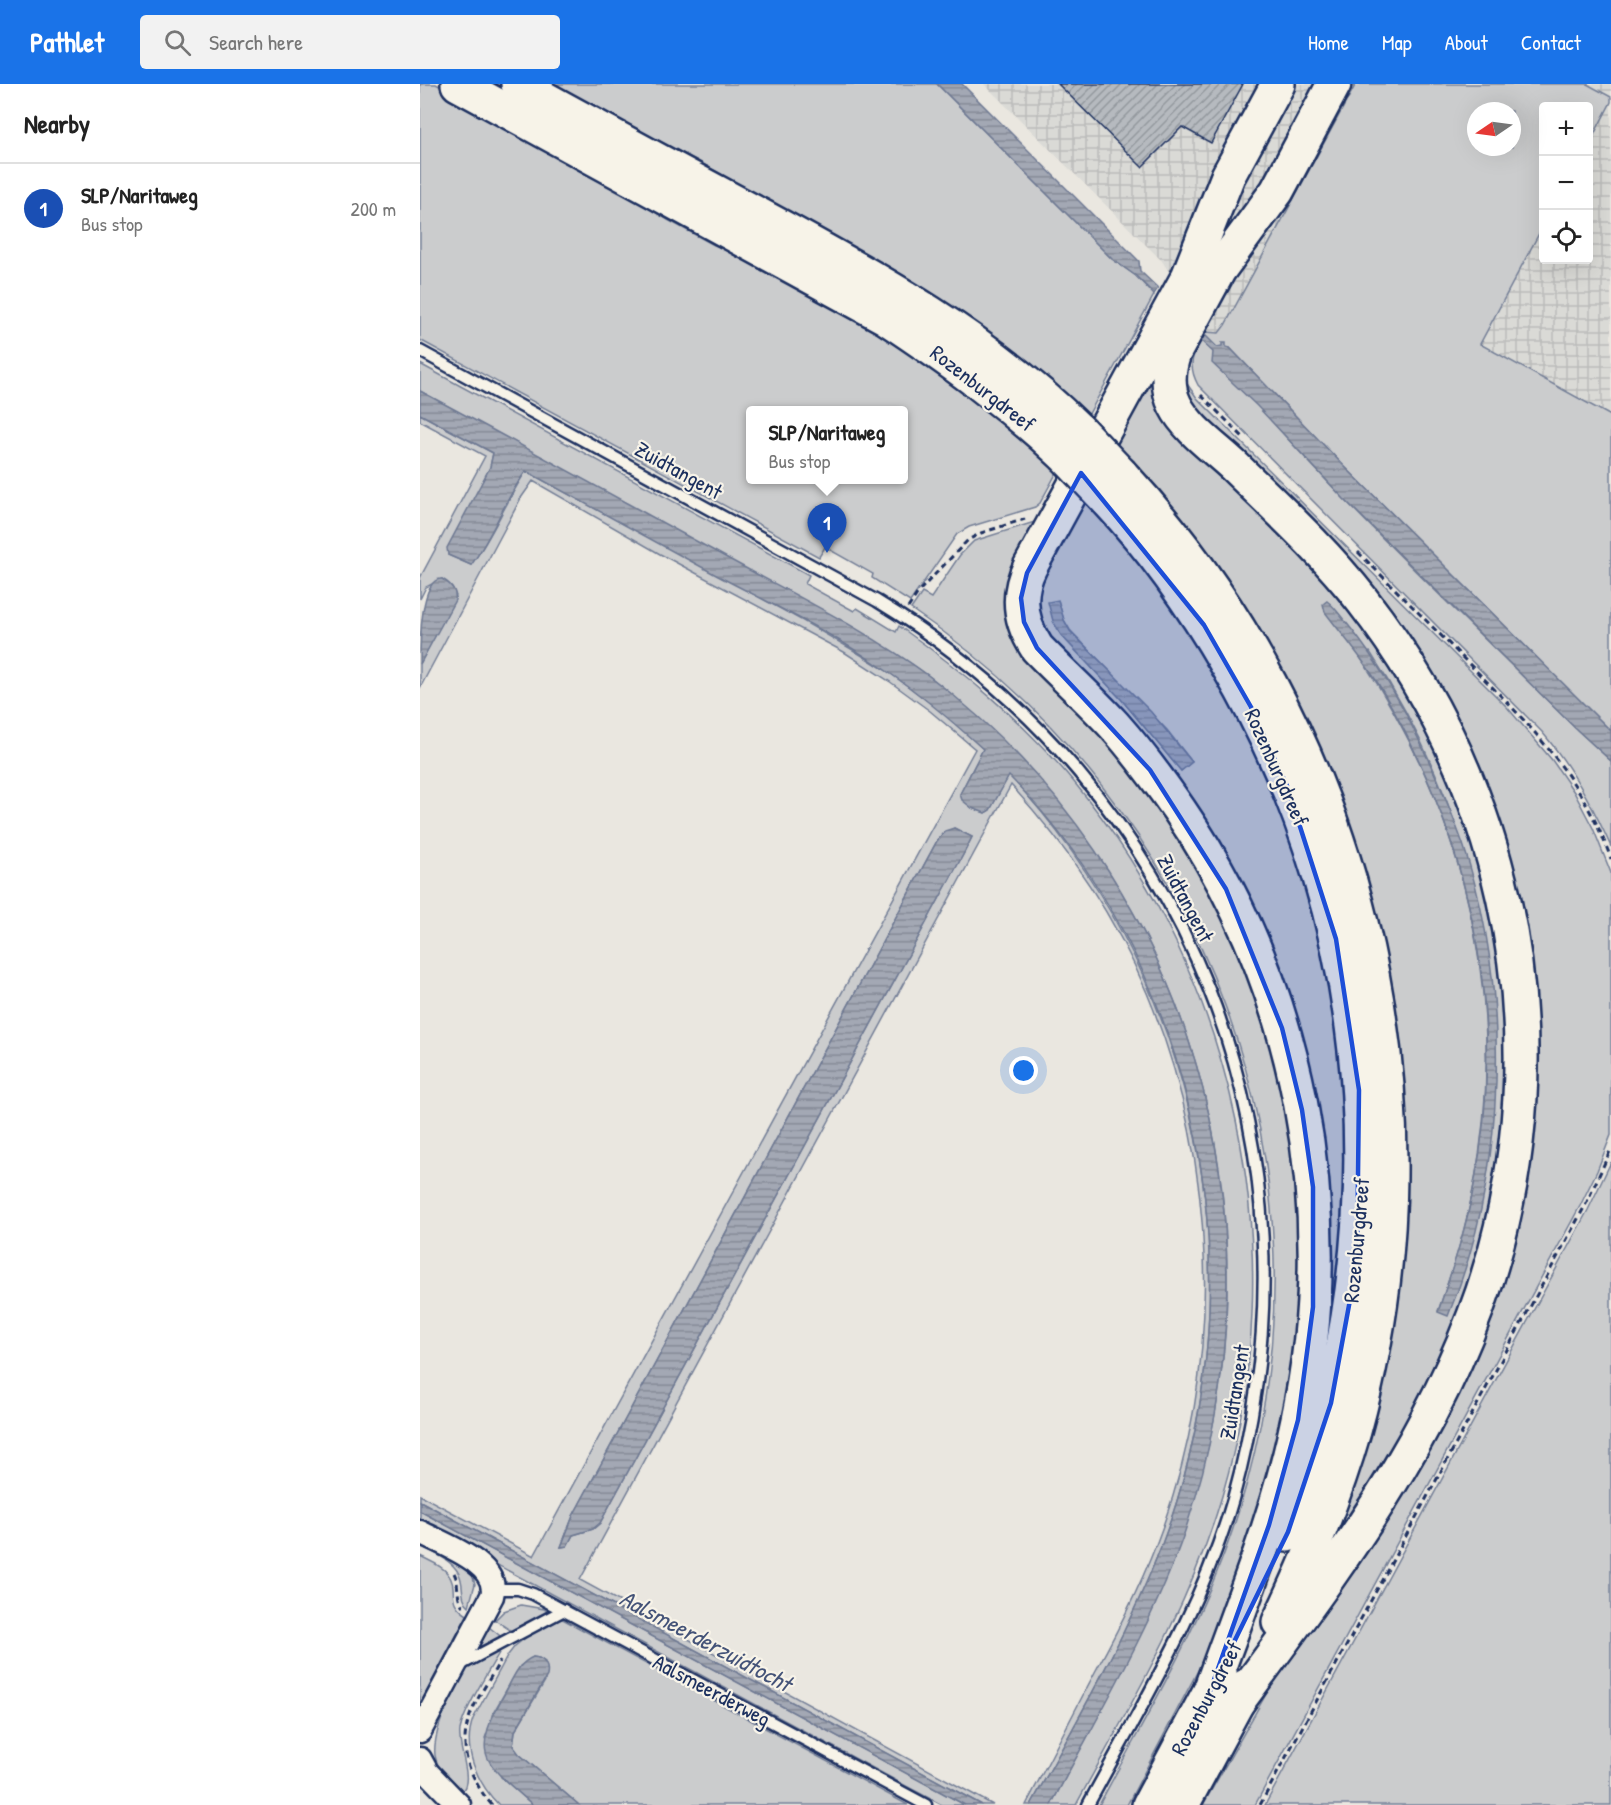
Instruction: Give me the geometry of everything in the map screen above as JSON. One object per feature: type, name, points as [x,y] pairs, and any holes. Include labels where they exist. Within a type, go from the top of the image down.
[{"type":"highway","name":"Rozenburgdreef","points":[[458,84],[885,317],[1072,443]]},
{"type":"highway","name":"Rozenburgdreef","points":[[518,84],[839,258],[919,304],[999,360],[1043,397],[1072,443],[1114,487],[1182,546],[1221,599],[1256,656],[1303,749],[1340,844],[1360,913],[1378,1000],[1388,1084],[1390,1183],[1386,1259],[1376,1329],[1357,1418],[1339,1479],[1314,1547],[1270,1639],[1223,1698],[1149,1805]]},
{"type":"highway","points":[[1223,1698],[1269,1525],[1289,1460],[1302,1401],[1312,1328],[1315,1268],[1314,1204],[1307,1139],[1292,1064],[1277,1011],[1264,973],[1226,889],[1197,837],[1150,770],[1114,725],[1044,655],[1029,635],[1022,614],[1021,598],[1030,567],[1188,277],[1228,176],[1278,84]]},
{"type":"highway","points":[[1223,1698],[1336,1569],[1446,1383],[1472,1323],[1493,1260],[1508,1194],[1520,1106],[1521,1031],[1513,946],[1496,866],[1470,786],[1435,711],[1381,625],[1338,571],[1279,510],[1187,423],[1174,405],[1169,384],[1171,361],[1195,313],[1219,270],[1277,191],[1334,84]]},
{"type":"highway","name":"Rozenburgdreef","points":[[1182,1805],[1223,1698]]},
{"type":"street","points":[[420,1532],[480,1565],[490,1575],[494,1589],[420,1731]]},
{"type":"street","points":[[422,1766],[459,1805]]},
{"type":"lane","name":"Zuidtangent","points":[[420,351],[820,569],[903,616],[942,643],[982,675],[1041,729],[1096,792],[1142,856],[1183,931],[1214,1003],[1238,1076],[1253,1149],[1263,1238],[1264,1294],[1256,1388],[1242,1462],[1221,1534],[1197,1595],[1160,1672],[1088,1805]]},
{"type":"lane","name":"Aalsmeerderweg","points":[[494,1589],[513,1588],[526,1591],[926,1805]]},
{"type":"lane","points":[[453,1668],[564,1610]]},
{"type":"path","points":[[1199,393],[1249,443]]},
{"type":"path","points":[[1358,552],[1548,746],[1588,807],[1611,859]]},
{"type":"path","points":[[903,616],[919,591],[956,553]]},
{"type":"path","points":[[1260,1805],[1586,1204],[1611,1149]]},
{"type":"highlighted area","points":[[1081,473],[1204,625],[1251,707],[1287,786],[1336,939],[1359,1090],[1357,1262],[1331,1403],[1288,1532],[1210,1691],[1269,1525],[1298,1420],[1313,1307],[1313,1187],[1302,1110],[1282,1028],[1226,889],[1150,770],[1037,648],[1024,622],[1021,598],[1027,573]]},
{"type":"shaded area","points":[[420,84],[436,84],[599,172],[640,203],[668,220],[714,245],[761,262],[760,198],[680,151],[539,84],[937,84],[1112,259],[1136,276],[1154,295],[1040,503],[1035,507],[969,527],[957,534],[910,602],[872,578],[873,574],[825,547],[819,557],[420,340]]},
{"type":"shaded area","points":[[937,84],[962,84],[1139,261],[1140,271],[1158,288],[1154,294],[1136,276],[1112,259]]},
{"type":"shaded area","points":[[984,84],[1611,84],[1611,731],[1343,465],[1217,347],[1162,261]]},
{"type":"shaded area","points":[[1356,84],[1587,84],[1611,97],[1611,102],[1593,136],[1593,102],[1539,102],[1539,233],[1480,344],[1611,416],[1611,731],[1343,465],[1230,348],[1222,347],[1213,352],[1255,402],[1343,498],[1435,591],[1611,761],[1611,847],[1581,787],[1542,732],[1198,385],[1192,370],[1195,352],[1205,332],[1219,333]]},
{"type":"shaded area","points":[[1205,335],[1217,347],[1226,343],[1226,347],[1230,348],[1343,465],[1611,731],[1611,761],[1344,499],[1257,406],[1212,363],[1213,352],[1201,341]]},
{"type":"shaded area","points":[[1185,349],[1185,381],[1197,398],[1507,707],[1552,760],[1574,792],[1593,828],[1611,873],[1611,1135],[1580,1206],[1255,1805],[1203,1805],[1289,1654],[1428,1428],[1527,1078],[1453,733],[1181,396]]},
{"type":"shaded area","points":[[420,364],[809,575],[805,584],[854,611],[857,608],[896,632],[899,626],[947,661],[992,698],[1034,738],[1074,782],[1130,859],[1176,942],[1211,1030],[1236,1121],[1250,1214],[1252,1309],[1243,1403],[1222,1496],[1193,1577],[1157,1654],[1076,1805],[1051,1805],[1133,1649],[1185,1528],[1198,1486],[1218,1397],[1227,1307],[1224,1216],[1212,1127],[1188,1040],[1155,956],[1111,876],[1058,802],[990,730],[933,679],[853,628],[420,391]]},
{"type":"shaded area","points":[[1162,366],[1398,659],[1497,892],[1514,1105],[1467,1318],[1333,1562],[1321,1556],[1368,904],[1247,721],[1320,918],[1350,1114],[1336,1331],[1316,1343],[1268,969],[1061,664],[1030,603],[1124,404]],"holes":[[[1058,600],[1064,620],[1070,630],[1167,730],[1192,762],[1181,771],[1121,699],[1061,635],[1056,628]],[[1370,652],[1408,717],[1440,784],[1465,853],[1482,924],[1492,995],[1495,1068],[1491,1142],[1478,1216],[1449,1312],[1438,1311],[1467,1217],[1484,1115],[1486,1046],[1481,977],[1470,909],[1451,843],[1427,779],[1396,717],[1360,657]]]},
{"type":"shaded area","points":[[420,391],[831,614],[929,676],[1020,757],[1095,850],[1154,952],[1195,1062],[1220,1177],[1227,1295],[1215,1413],[1185,1531],[1172,1567],[1123,1670],[1051,1805],[1031,1805],[1130,1619],[1177,1501],[1199,1407],[1209,1310],[1206,1212],[1191,1115],[1163,1022],[1124,933],[1072,850],[1009,776],[990,810],[985,813],[972,808],[962,800],[960,794],[983,749],[913,690],[868,658],[826,633],[526,471],[471,565],[448,555],[447,548],[490,467],[493,453],[420,414]]},
{"type":"shaded area","points":[[420,414],[493,453],[490,467],[448,555],[471,565],[526,471],[853,650],[887,671],[947,716],[983,749],[960,794],[972,808],[985,813],[990,810],[1009,775],[1072,851],[1123,935],[1163,1023],[1191,1116],[1206,1211],[1209,1308],[1200,1405],[1177,1501],[1148,1580],[1112,1657],[1031,1805],[1026,1805],[1123,1619],[1163,1526],[1183,1461],[1196,1395],[1203,1327],[1204,1259],[1199,1191],[1188,1123],[1170,1057],[1147,993],[1120,937],[1088,883],[1032,808],[1011,785],[580,1580],[993,1805],[982,1805],[420,1501],[420,1495],[534,1556],[975,749],[930,711],[844,652],[660,554],[533,481],[521,498],[420,688],[420,664],[456,596],[452,587],[442,579],[426,587],[420,599],[420,578],[485,456],[420,421]],"holes":[[[954,828],[972,837],[600,1523],[593,1529],[573,1535],[567,1546],[561,1547],[573,1516],[937,841],[942,834]]]},
{"type":"shaded area","points":[[1038,521],[1020,574],[1062,680],[1205,863],[1294,1102],[1302,1359],[1235,1593],[1205,1657],[1127,1805],[1099,1805],[1194,1624],[1226,1549],[1239,1510],[1267,1381],[1274,1253],[1259,1127],[1225,1005],[1172,891],[1101,785],[1014,690],[911,609],[922,593],[931,598],[960,555],[974,541]]},
{"type":"shaded area","points":[[442,579],[453,588],[455,600],[420,664],[421,628],[425,600],[435,581]]},
{"type":"shaded area","points":[[1058,600],[1070,631],[1151,712],[1192,762],[1181,771],[1121,699],[1061,635],[1053,621],[1048,602]]},
{"type":"shaded area","points":[[1327,601],[1377,665],[1405,712],[1429,761],[1463,844],[1479,900],[1490,959],[1495,1020],[1496,1081],[1492,1143],[1482,1203],[1468,1261],[1448,1316],[1438,1312],[1467,1218],[1484,1120],[1487,1055],[1483,990],[1473,926],[1458,864],[1437,802],[1410,743],[1379,685],[1325,612],[1323,604]]},
{"type":"shaded area","points":[[954,828],[972,837],[964,853],[600,1523],[593,1529],[573,1535],[567,1546],[561,1547],[573,1516],[937,841],[945,831]]},
{"type":"shaded area","points":[[1611,1162],[1611,1805],[1265,1805],[1588,1210]]},
{"type":"shaded area","points":[[420,1501],[982,1805],[965,1805],[420,1511]]},
{"type":"shaded area","points":[[420,1511],[965,1805],[942,1805],[906,1786],[420,1523]]},
{"type":"shaded area","points":[[420,1543],[471,1571],[475,1584],[469,1606],[464,1599],[461,1578],[456,1569],[442,1557],[420,1546]]},
{"type":"shaded area","points":[[420,1556],[439,1566],[448,1574],[453,1585],[456,1605],[467,1615],[420,1704]]},
{"type":"shaded area","points":[[521,1605],[544,1609],[908,1805],[579,1805],[519,1754],[513,1746],[515,1731],[545,1681],[545,1662],[533,1657],[520,1666],[492,1715],[485,1738],[501,1777],[533,1805],[499,1805],[478,1776],[471,1754],[470,1730],[473,1719],[508,1655],[525,1638],[520,1630],[513,1632],[495,1620],[504,1611]]},
{"type":"shaded area","points":[[489,1627],[499,1635],[503,1646],[472,1699],[460,1730],[466,1772],[465,1787],[461,1792],[438,1766],[435,1741],[454,1689]]},
{"type":"shaded area","points":[[533,1657],[545,1663],[547,1676],[515,1731],[513,1746],[519,1754],[579,1805],[533,1805],[503,1778],[487,1756],[485,1745],[487,1731],[494,1714],[516,1672],[523,1663]]},
{"type":"building","points":[[1058,84],[1243,84],[1211,143],[1182,127],[1142,167]]},
{"type":"place","name":"SLP/Naritaweg","points":[[827,553]]},
{"type":"water label","name":"Aalsmeerderzuidtocht","points":[[706,1640]]}]
